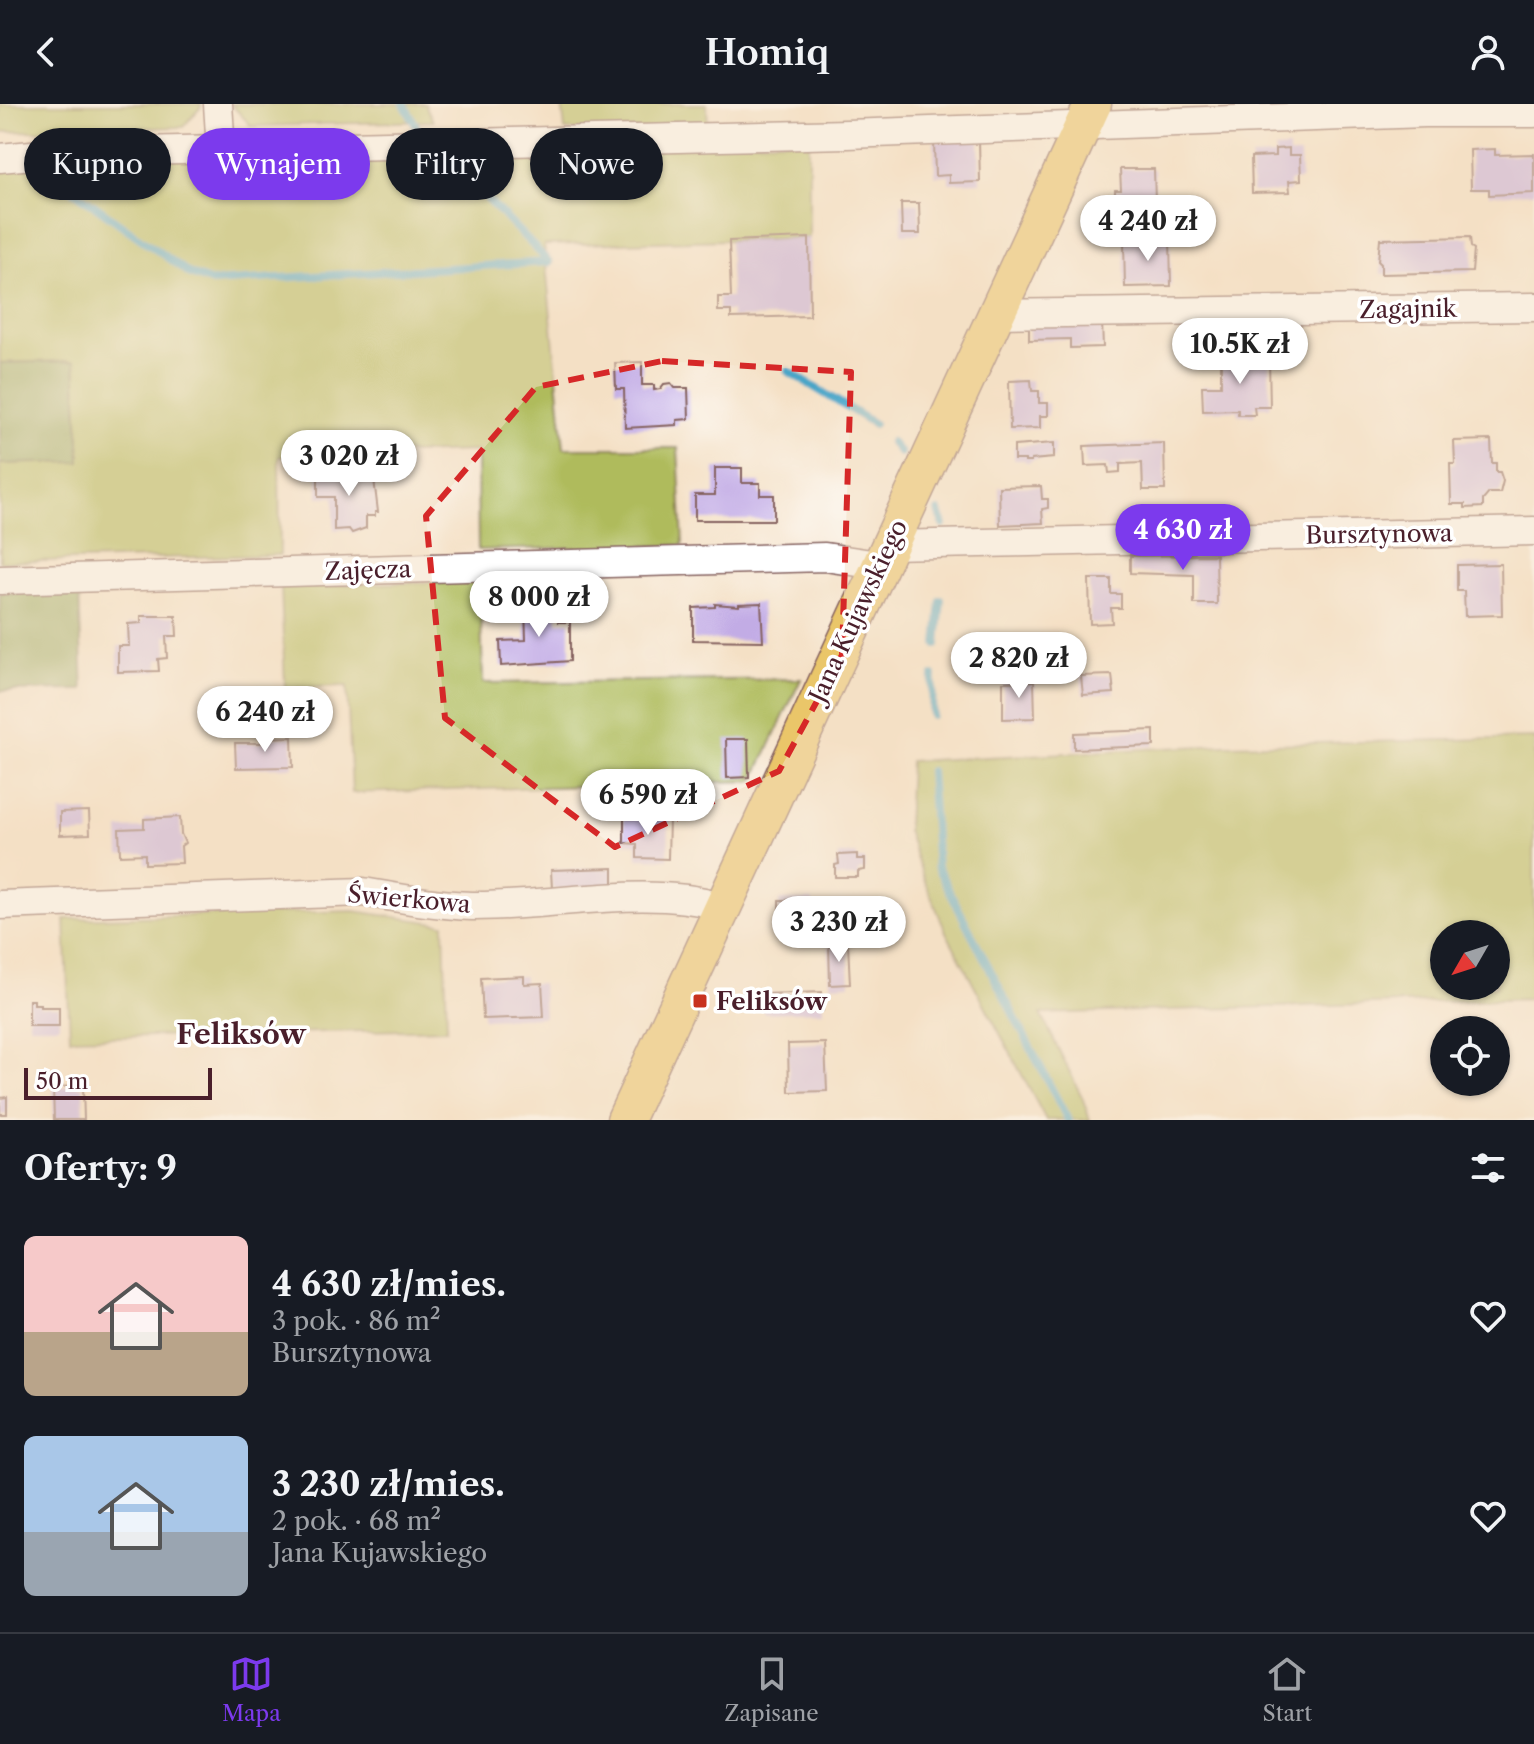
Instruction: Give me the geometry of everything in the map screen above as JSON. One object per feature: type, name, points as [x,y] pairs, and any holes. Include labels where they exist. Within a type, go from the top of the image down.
[{"type":"main road","name":"Jana Kujawskiego","points":[[625,1120],[1088,115]]},
{"type":"street","points":[[218,104],[220,128]]},
{"type":"street","points":[[370,146],[862,134],[1088,115],[1534,113]]},
{"type":"street","points":[[0,158],[53,153],[187,151]]},
{"type":"street","name":"Zagajnik","points":[[995,314],[1534,307]]},
{"type":"street","name":"Bursztynowa","points":[[884,555],[1534,531]]},
{"type":"street","name":"Zajęcza","points":[[0,580],[884,555]]},
{"type":"street","name":"Świerkowa","points":[[0,905],[363,892],[472,906],[675,896],[721,906]]},
{"type":"highlighted area","points":[[662,361],[851,372],[842,655],[779,771],[615,847],[445,718],[426,516],[536,387]]},
{"type":"green space","points":[[0,104],[201,104],[183,127],[24,128],[24,131],[0,132]]},
{"type":"green space","points":[[231,104],[425,104],[433,121],[251,126]]},
{"type":"green space","points":[[562,104],[707,104],[708,130],[565,128]]},
{"type":"green space","points":[[809,140],[809,238],[544,245],[564,448],[678,448],[683,545],[478,550],[477,451],[279,457],[280,555],[0,562],[0,464],[80,461],[75,361],[0,363],[0,162],[24,161],[24,200],[171,200],[171,157],[187,157],[187,200],[370,200],[370,152],[386,152],[386,200],[514,200],[514,148],[530,148],[530,200],[663,200],[663,144]]},
{"type":"green space","points":[[75,361],[80,462],[0,464],[0,363]]},
{"type":"green space","points":[[480,581],[483,683],[801,679],[753,781],[352,793],[347,686],[285,688],[281,586]]},
{"type":"green space","points":[[79,591],[83,690],[0,691],[0,593]]},
{"type":"green space","points":[[1534,738],[1534,999],[1510,1000],[1510,920],[1430,920],[1430,1000],[1501,1000],[1041,1014],[1090,1120],[1046,1120],[946,932],[922,874],[907,830],[910,761],[1224,745]]},
{"type":"green space","points":[[354,911],[444,924],[447,1029],[70,1038],[65,919]]},
{"type":"building","points":[[979,140],[980,182],[949,183],[949,175],[935,176],[934,141]]},
{"type":"building","points":[[1289,148],[1289,155],[1300,155],[1301,180],[1289,181],[1290,192],[1252,193],[1251,157],[1275,156],[1275,149]]},
{"type":"building","points":[[1495,149],[1495,155],[1534,154],[1534,193],[1489,195],[1489,189],[1471,189],[1470,150]]},
{"type":"building","points":[[1120,169],[1154,169],[1155,202],[1150,202],[1151,214],[1124,215],[1124,203],[1121,203],[1121,198],[1115,198],[1115,190],[1121,190]]},
{"type":"building","points":[[901,203],[919,203],[920,234],[902,234]]},
{"type":"building","points":[[1470,237],[1474,249],[1472,272],[1381,274],[1378,261],[1380,239]]},
{"type":"building","points":[[809,238],[810,316],[731,318],[731,311],[718,311],[718,297],[731,297],[729,241]]},
{"type":"building","points":[[1170,239],[1171,286],[1125,287],[1124,241]]},
{"type":"building","points":[[1102,322],[1103,347],[1070,348],[1070,339],[1029,340],[1029,323]]},
{"type":"building","points":[[1253,354],[1253,359],[1269,359],[1270,407],[1254,407],[1255,415],[1238,415],[1238,410],[1203,411],[1202,386],[1221,386],[1221,360]]},
{"type":"building","points":[[642,362],[642,385],[654,385],[654,390],[671,383],[675,388],[688,388],[689,419],[677,420],[677,425],[625,428],[624,389],[616,389],[615,363]]},
{"type":"building","points":[[1031,380],[1032,391],[1039,391],[1039,403],[1048,403],[1048,416],[1040,416],[1040,428],[1010,429],[1009,381]]},
{"type":"building","points":[[1491,440],[1492,463],[1496,463],[1496,472],[1500,472],[1503,481],[1500,493],[1489,493],[1483,500],[1483,507],[1465,508],[1465,504],[1451,504],[1450,464],[1455,464],[1454,441]]},
{"type":"building","points":[[1054,443],[1054,458],[1031,462],[1014,460],[1014,446]]},
{"type":"building","points":[[1164,443],[1165,490],[1143,490],[1142,463],[1120,464],[1120,472],[1109,473],[1108,465],[1085,466],[1084,446]]},
{"type":"building","points":[[715,468],[742,468],[742,483],[760,483],[760,495],[774,495],[774,520],[695,520],[695,495],[715,495]]},
{"type":"building","points":[[355,470],[355,479],[374,479],[378,512],[375,516],[366,516],[366,528],[352,533],[349,529],[334,530],[334,497],[318,497],[318,471]]},
{"type":"building","points":[[1041,486],[1042,499],[1048,499],[1048,508],[1042,509],[1043,523],[1000,525],[999,487]]},
{"type":"building","points":[[1216,555],[1217,604],[1194,604],[1194,575],[1130,573],[1130,556]]},
{"type":"building","points":[[1501,564],[1502,615],[1465,616],[1464,591],[1457,591],[1457,565]]},
{"type":"building","points":[[1089,579],[1111,579],[1111,594],[1121,594],[1121,608],[1111,608],[1112,623],[1090,624]]},
{"type":"building","points":[[544,602],[557,605],[558,622],[570,622],[570,661],[501,666],[500,641],[526,640],[525,606],[542,605]]},
{"type":"building","points":[[761,603],[763,641],[693,640],[693,608]]},
{"type":"building","points":[[141,616],[176,616],[177,636],[166,636],[167,658],[158,659],[159,671],[118,672],[118,646],[129,646],[128,624],[141,623]]},
{"type":"building","points":[[1112,675],[1114,693],[1083,695],[1081,676]]},
{"type":"building","points":[[1034,681],[1035,718],[1003,719],[1003,682]]},
{"type":"building","points":[[1154,730],[1154,746],[1074,749],[1074,733]]},
{"type":"building","points":[[292,737],[293,767],[236,768],[235,743],[262,743],[262,738]]},
{"type":"building","points":[[726,739],[748,739],[749,777],[727,778]]},
{"type":"building","points":[[89,811],[90,834],[60,835],[60,812]]},
{"type":"building","points":[[180,817],[185,843],[181,846],[182,863],[145,864],[145,854],[120,855],[119,829],[144,828],[144,819]]},
{"type":"building","points":[[624,818],[669,819],[668,859],[637,858],[637,844],[624,843]]},
{"type":"building","points":[[857,854],[857,859],[865,859],[865,870],[858,871],[858,877],[835,877],[838,855]]},
{"type":"building","points":[[613,868],[613,888],[552,889],[551,870]]},
{"type":"building","points":[[779,900],[813,900],[813,931],[779,931]]},
{"type":"building","points":[[848,943],[850,984],[830,985],[829,944]]},
{"type":"building","points":[[524,976],[524,984],[542,983],[544,1017],[483,1019],[481,978]]},
{"type":"building","points":[[822,992],[823,1011],[763,1013],[763,994]]},
{"type":"building","points":[[29,1000],[34,1000],[34,1004],[40,1004],[40,1007],[59,1007],[59,1026],[29,1026]]},
{"type":"building","points":[[825,1043],[827,1091],[789,1092],[788,1044]]},
{"type":"building","points":[[83,1086],[84,1120],[54,1120],[53,1087]]},
{"type":"building","points":[[7,1097],[7,1114],[0,1114],[0,1098]]},
{"type":"waterway","points":[[404,104],[417,128]]},
{"type":"waterway","points":[[87,200],[190,274],[212,282],[549,262]]},
{"type":"waterway","points":[[488,200],[549,262]]},
{"type":"waterway","points":[[788,371],[874,424]]},
{"type":"waterway","points":[[891,442],[900,453]]},
{"type":"waterway","points":[[939,511],[943,525]]},
{"type":"waterway","points":[[937,644],[941,600]]},
{"type":"waterway","points":[[932,715],[933,676]]},
{"type":"waterway","points":[[930,771],[937,867],[1068,1120]]},
{"type":"place","name":"Feliksów","points":[[700,1001]]},
{"type":"district","name":"Feliksów","points":[[241,1034]]}]
